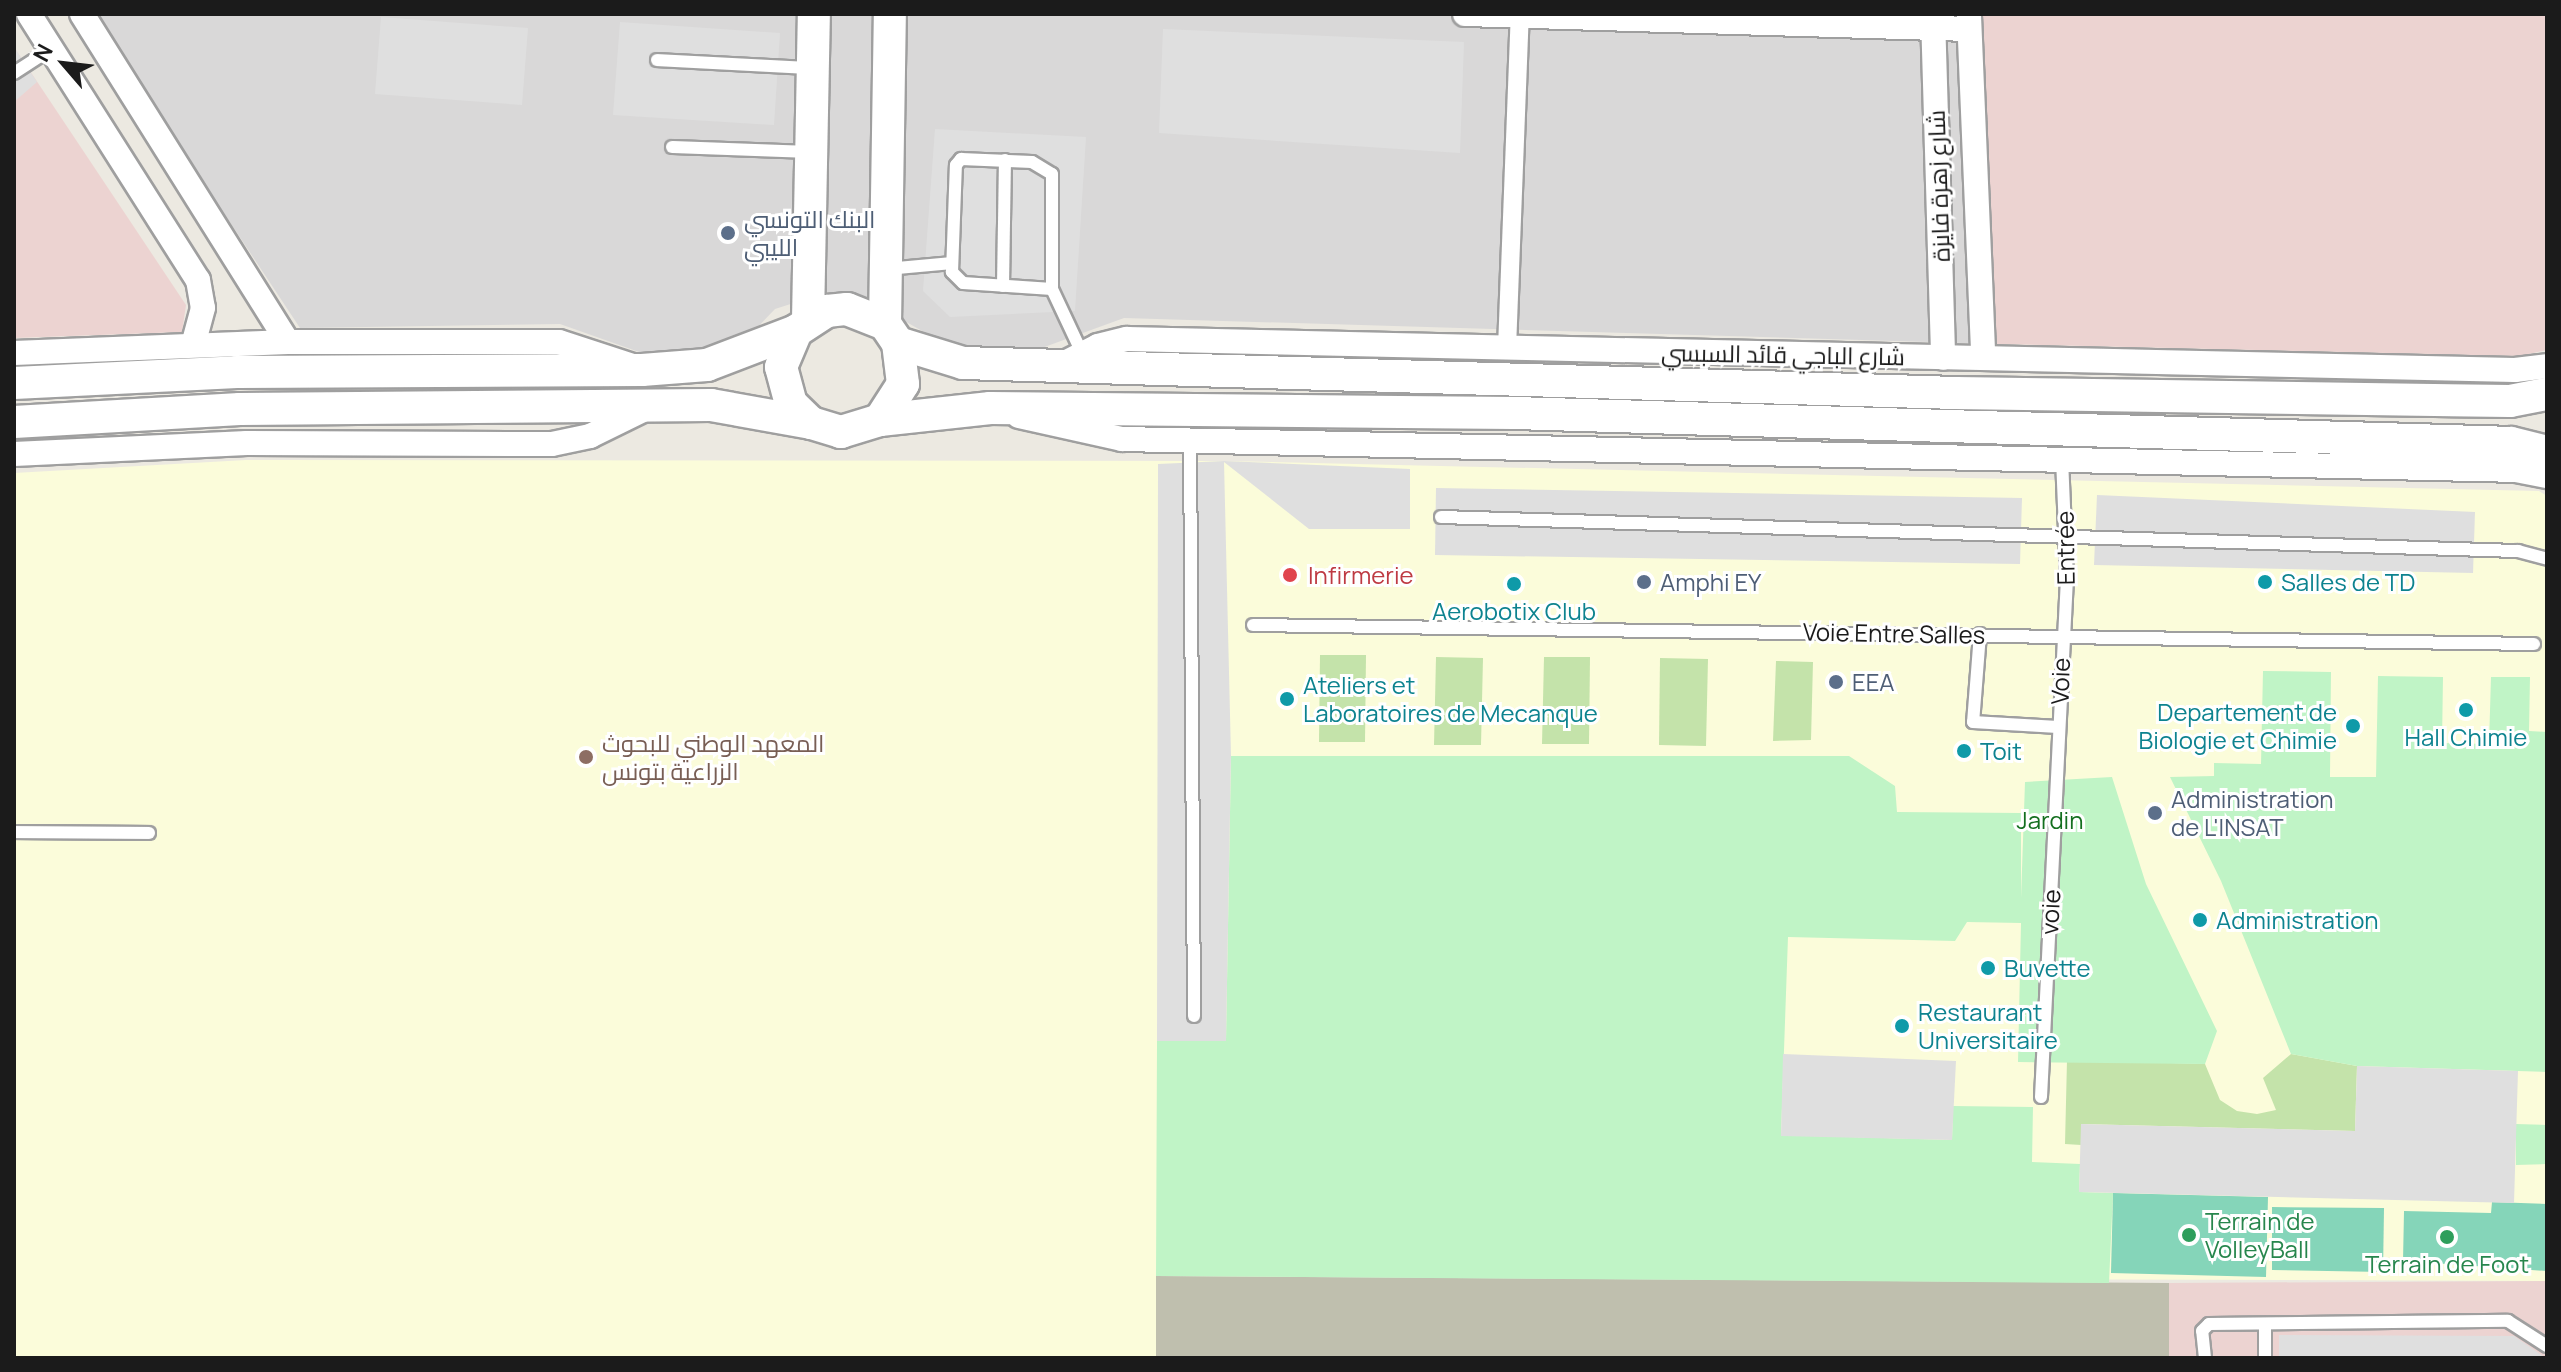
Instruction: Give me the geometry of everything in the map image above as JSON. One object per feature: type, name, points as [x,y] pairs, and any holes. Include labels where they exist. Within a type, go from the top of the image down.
[{"type":"street","points":[[29,14],[198,280],[203,308],[193,345]]},
{"type":"street","points":[[82,14],[288,342]]},
{"type":"street","points":[[811,423],[791,404],[783,386],[781,367],[802,326],[814,14]]},
{"type":"street","points":[[880,420],[903,384],[892,334],[885,269],[890,14]]},
{"type":"street","points":[[1465,14],[1969,22]]},
{"type":"street","points":[[1507,348],[1520,15]]},
{"type":"street","name":"شارع زهرة فايزة","points":[[1933,22],[1943,358]]},
{"type":"street","name":"شارع زهرة فايزة","points":[[1969,22],[1983,357]]},
{"type":"street","points":[[14,383],[237,372],[642,370],[707,365],[847,309],[892,334],[963,363],[1069,360],[1956,393],[2510,401],[2547,394]]},
{"type":"street","name":"شارع الباجي قائد السبسي","points":[[1069,360],[1127,339],[2515,370],[2547,366]]},
{"type":"street","points":[[14,353],[288,342],[559,342],[642,370]]},
{"type":"street","points":[[14,454],[247,443],[552,444],[590,436],[651,406]]},
{"type":"street","points":[[14,422],[240,409],[739,407],[841,432],[880,420],[990,408],[1514,413],[2511,443],[2547,452]]},
{"type":"street","points":[[990,408],[1081,433],[1190,440],[2516,470],[2547,476]]},
{"type":"lane","points":[[14,73],[51,49]]},
{"type":"lane","points":[[657,60],[812,68]]},
{"type":"lane","points":[[672,147],[811,152]]},
{"type":"lane","points":[[1052,289],[963,283],[952,272],[956,165],[970,156],[1032,162],[1052,174],[1052,289],[1069,360]]},
{"type":"lane","points":[[1003,286],[1005,160]]},
{"type":"lane","points":[[885,269],[952,263]]},
{"type":"lane","points":[[1190,440],[1194,1016]]},
{"type":"lane","name":"Entrée","points":[[2062,460],[2066,538],[2062,635]]},
{"type":"lane","points":[[1441,517],[2518,551],[2547,559]]},
{"type":"lane","name":"Voie Entre Salles","points":[[1253,625],[2534,644]]},
{"type":"lane","points":[[1980,634],[1973,722],[2058,727]]},
{"type":"lane","name":"Voie","points":[[2058,727],[2062,635]]},
{"type":"lane","name":"voie","points":[[2041,1097],[2058,727]]},
{"type":"lane","points":[[14,832],[149,833]]},
{"type":"lane","points":[[2205,1358],[2202,1331],[2209,1324],[2508,1321],[2547,1346]]},
{"type":"lane","points":[[2265,1324],[2265,1358]]},
{"type":"shaded area","points":[[92,14],[1982,14],[1996,344],[1124,318],[1039,349],[947,345],[855,293],[828,292],[775,309],[751,334],[698,353],[642,353],[560,324],[300,328]]},
{"type":"shaded area","points":[[1982,14],[2547,14],[2547,350],[2520,356],[1996,344]]},
{"type":"shaded area","points":[[381,17],[528,28],[522,105],[375,94]]},
{"type":"shaded area","points":[[620,22],[780,33],[774,125],[613,115]]},
{"type":"shaded area","points":[[1163,29],[1464,42],[1460,153],[1159,133]]},
{"type":"shaded area","points":[[14,47],[186,305],[182,332],[14,338]]},
{"type":"shaded area","points":[[14,47],[37,82],[14,102]]},
{"type":"shaded area","points":[[935,129],[1086,137],[1075,311],[950,317],[923,291]]},
{"type":"shaded area","points":[[246,460],[1224,461],[2539,491],[2547,496],[2547,1281],[1157,1276],[1156,1358],[14,1358],[14,473]]},
{"type":"shaded area","points":[[1224,461],[1410,469],[1410,529],[1309,529],[1224,462],[1231,756],[1226,1041],[1157,1041],[1158,464]]},
{"type":"shaded area","points":[[1436,488],[2022,498],[2020,564],[1435,555]]},
{"type":"shaded area","points":[[2097,495],[2475,512],[2473,573],[2094,565]]},
{"type":"shaded area","points":[[1783,1054],[1956,1061],[1952,1140],[1781,1136]]},
{"type":"shaded area","points":[[2357,1066],[2518,1071],[2514,1203],[2079,1192],[2081,1124],[2355,1131]]},
{"type":"shaded area","points":[[1156,1276],[2169,1283],[2169,1358],[1156,1358]]},
{"type":"shaded area","points":[[2547,1281],[2547,1358],[2169,1358],[2169,1283]]},
{"type":"shaded area","points":[[2279,1335],[2514,1336],[2546,1358],[2279,1358]]},
{"type":"green space","points":[[1320,655],[1366,655],[1365,742],[1319,742]]},
{"type":"green space","points":[[1436,657],[1483,658],[1481,745],[1434,745]]},
{"type":"green space","points":[[1544,657],[1590,657],[1589,744],[1542,744]]},
{"type":"green space","points":[[1660,658],[1708,659],[1706,746],[1659,745]]},
{"type":"green space","points":[[1776,661],[1813,662],[1811,740],[1773,741]]},
{"type":"green space","points":[[2263,671],[2331,672],[2330,777],[2376,777],[2378,676],[2443,677],[2442,743],[2489,744],[2491,677],[2530,677],[2529,731],[2547,732],[2547,1072],[2357,1066],[2291,1054],[2221,881],[2170,777],[2214,776],[2214,763],[2261,764]]},
{"type":"green space","name":"Jardin","points":[[1231,756],[1849,756],[1895,786],[1897,812],[2021,813],[2021,898],[2025,782],[2112,777],[2146,884],[2217,1031],[2205,1064],[2018,1062],[2021,923],[1967,922],[1955,941],[1788,937],[1781,1135],[1952,1140],[1953,1106],[2033,1107],[2032,1162],[2080,1164],[2079,1192],[2113,1193],[2109,1283],[1156,1276],[1157,1041],[1226,1040]]},
{"type":"green space","points":[[2291,1054],[2357,1066],[2355,1131],[2081,1124],[2081,1145],[2065,1144],[2067,1060],[2205,1064],[2220,1100],[2237,1111],[2257,1114],[2276,1110],[2263,1078]]},
{"type":"green space","points":[[2516,1124],[2547,1125],[2547,1164],[2516,1165]]},
{"type":"green space","name":"Terrain de VolleyBall","points":[[2113,1193],[2268,1197],[2266,1277],[2111,1273]]},
{"type":"green space","points":[[2492,1202],[2547,1204],[2547,1271],[2403,1261],[2404,1211],[2491,1213]]},
{"type":"green space","points":[[2272,1207],[2384,1208],[2383,1272],[2272,1270]]},
{"type":"place","name":"البنك التونسي الليبي","points":[[728,233]]},
{"type":"place","name":"Infirmerie","points":[[1290,575]]},
{"type":"place","name":"Amphi EY","points":[[1644,582]]},
{"type":"place","name":"Salles de TD","points":[[2265,582]]},
{"type":"place","name":"Aerobotix Club","points":[[1514,584]]},
{"type":"place","name":"EEA","points":[[1836,682]]},
{"type":"place","name":"Ateliers et Laboratoires de Mecanque","points":[[1287,699]]},
{"type":"place","name":"Hall Chimie","points":[[2466,710]]},
{"type":"place","name":"Departement de Biologie et Chimie","points":[[2353,726]]},
{"type":"place","name":"Toit","points":[[1964,751]]},
{"type":"place","name":"المعهد الوطني للبحوث الزراعية بتونس","points":[[586,757]]},
{"type":"place","name":"Administration de L'INSAT","points":[[2155,813]]},
{"type":"place","name":"Administration","points":[[2200,920]]},
{"type":"place","name":"Buvette","points":[[1988,968]]},
{"type":"place","name":"Restaurant Universitaire","points":[[1902,1026]]},
{"type":"place","name":"Terrain de VolleyBall","points":[[2189,1235]]},
{"type":"place","name":"Terrain de Foot","points":[[2447,1237]]}]
